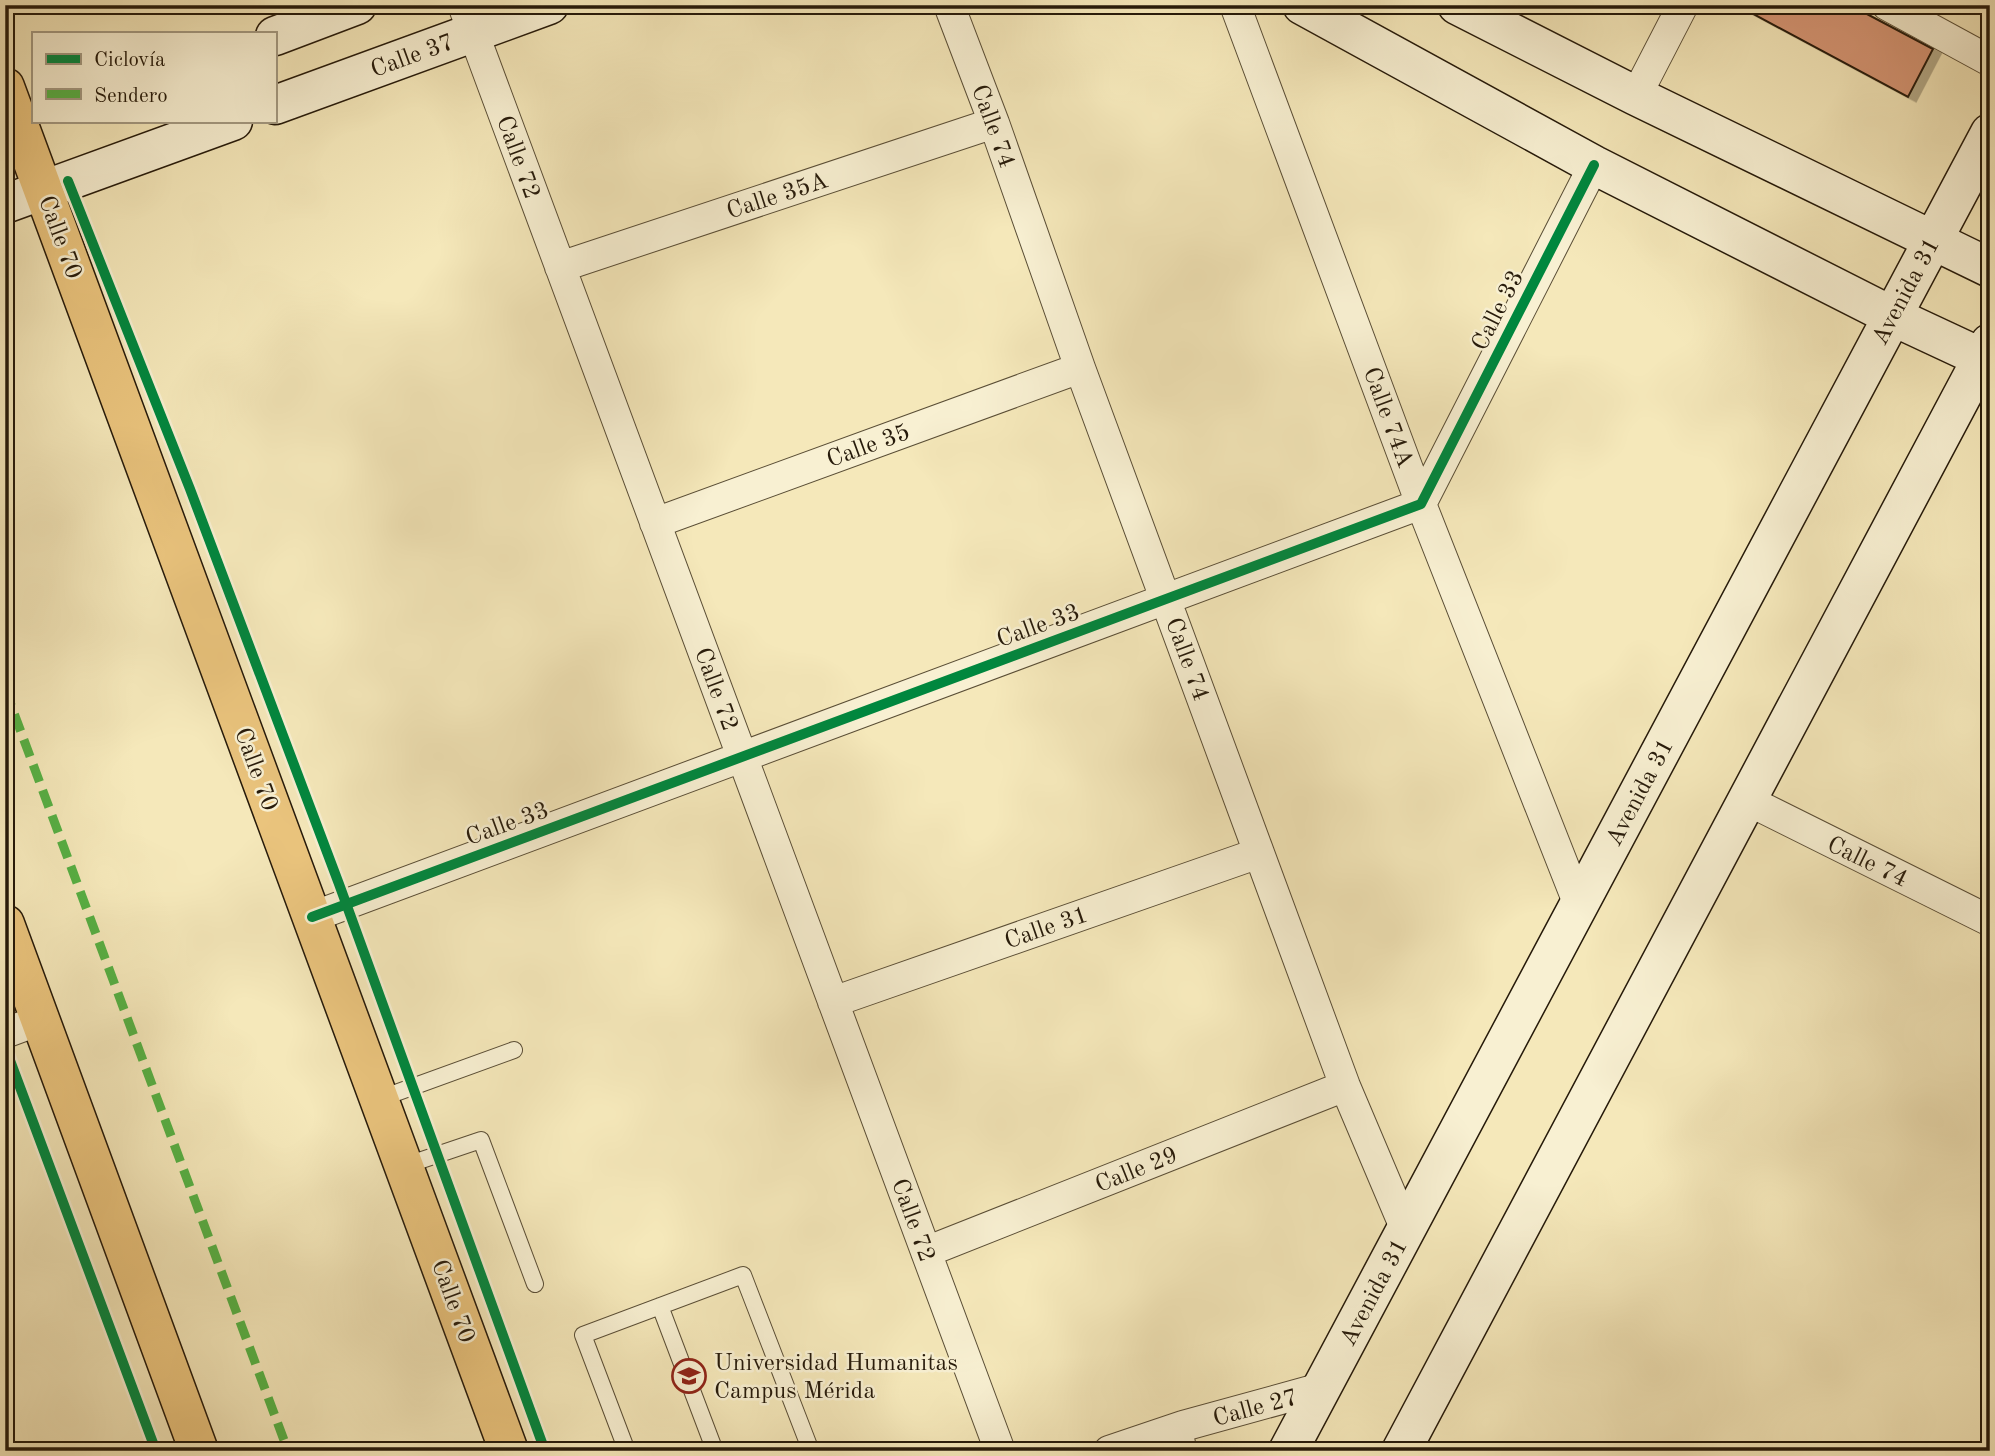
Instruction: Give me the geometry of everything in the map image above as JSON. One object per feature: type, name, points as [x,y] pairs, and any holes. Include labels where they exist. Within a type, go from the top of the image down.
[{"type":"main road","points":[[276,36],[357,5]]},
{"type":"main road","name":"Calle 37","points":[[276,105],[468,19],[548,5]]},
{"type":"main road","points":[[1302,5],[1594,165],[1892,316],[1986,350],[1401,1451]]},
{"type":"main road","points":[[1457,5],[1636,96],[1990,268]]},
{"type":"main road","name":"Calle 70","points":[[5,88],[23,128],[43,190],[509,1451]]},
{"type":"main road","points":[[5,204],[230,122]]},
{"type":"main road","name":"Avenida 31","points":[[1288,1451],[1990,133]]},
{"type":"main road","points":[[5,924],[199,1451]]},
{"type":"street","name":"Calle 74","points":[[949,5],[1345,1086],[1406,1230]]},
{"type":"street","name":"Calle 74A","points":[[1235,5],[1421,504],[1579,905]]},
{"type":"street","points":[[1636,96],[1683,5]]},
{"type":"street","points":[[1888,5],[1990,61]]},
{"type":"street","name":"Calle 72","points":[[468,19],[1000,1451]]},
{"type":"street","name":"Calle 35A","points":[[560,267],[994,123]]},
{"type":"street","name":"Calle 33","points":[[312,918],[1421,504],[1594,165]]},
{"type":"street","name":"Calle 35","points":[[655,523],[1080,368]]},
{"type":"street","name":"Calle 74","points":[[1747,800],[1990,921]]},
{"type":"street","name":"Calle 31","points":[[833,1002],[1259,853]]},
{"type":"street","points":[[5,1033],[40,1020]]},
{"type":"street","name":"Calle 29","points":[[926,1252],[1345,1086]]},
{"type":"street","name":"Calle 27","points":[[1109,1451],[1186,1438],[1321,1388]]},
{"type":"lane","points":[[379,1099],[514,1051]]},
{"type":"lane","points":[[404,1166],[481,1140],[535,1284]]},
{"type":"lane","points":[[627,1451],[583,1335],[743,1275],[811,1451]]},
{"type":"lane","points":[[660,1306],[715,1451]]},
{"type":"building","points":[[1744,5],[1850,5],[1933,49],[1908,97],[1742,8]]},
{"type":"marked path","points":[[5,689],[288,1451]]},
{"type":"cycle path","points":[[312,917],[1421,504],[1594,165]]},
{"type":"cycle path","points":[[68,181],[190,489],[339,884],[545,1451]]},
{"type":"cycle path","points":[[5,1047],[156,1451]]},
{"type":"place","name":"Universidad Humanitas Campus Mérida","points":[[689,1376]]}]
